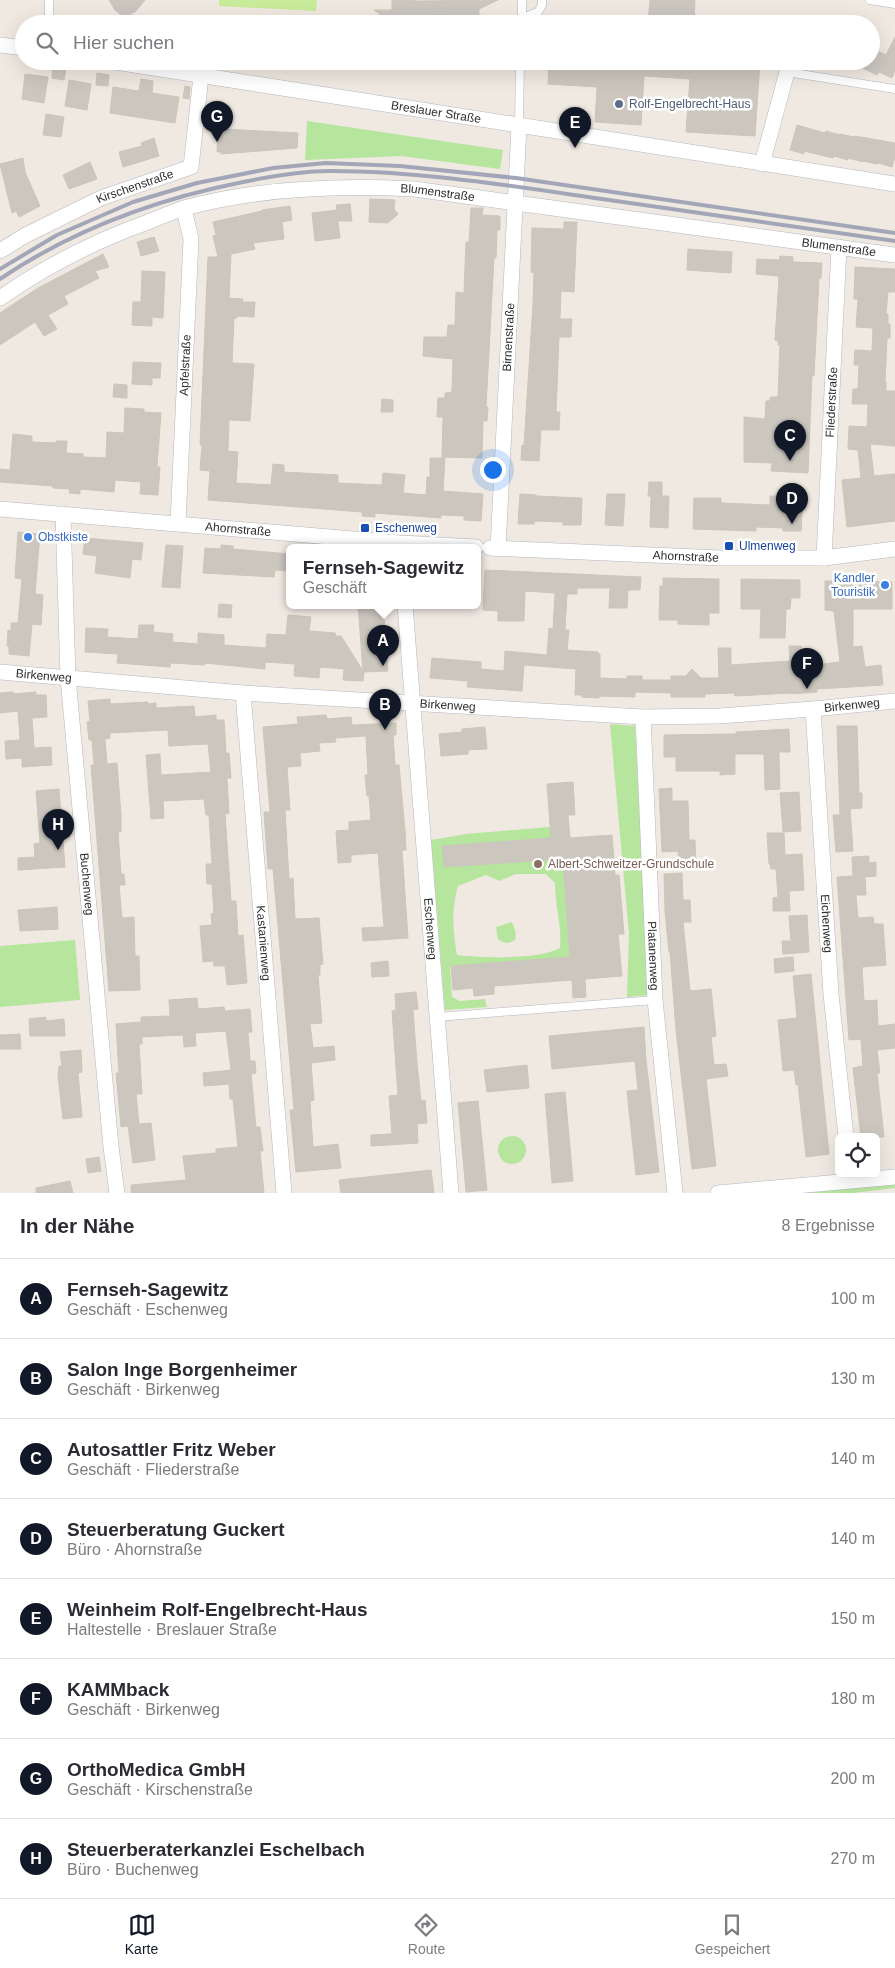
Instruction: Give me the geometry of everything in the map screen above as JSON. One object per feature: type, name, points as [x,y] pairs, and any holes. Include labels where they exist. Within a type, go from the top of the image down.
[{"type":"street","name":"Breslauer Straße","points":[[165,70],[895,184]]},
{"type":"street","points":[[762,164],[788,70]]},
{"type":"street","name":"Kirschenstraße","points":[[0,251],[24,236],[101,198],[191,167],[201,76]]},
{"type":"street","name":"Birnenstraße","points":[[498,548],[519,126]]},
{"type":"street","name":"Blumenstraße","points":[[0,298],[36,273],[109,236],[184,208],[251,195],[309,188],[358,186],[414,189],[895,255]]},
{"type":"street","name":"Apfelstraße","points":[[178,523],[191,239],[184,208]]},
{"type":"street","name":"Fliederstraße","points":[[824,558],[839,247]]},
{"type":"street","name":"Ahornstraße","points":[[0,509],[178,523],[390,544]]},
{"type":"street","name":"Buchenweg","points":[[63,514],[68,678],[111,1147],[117,1193]]},
{"type":"street","name":"Ahornstraße","points":[[481,547],[721,558],[824,558],[895,549]]},
{"type":"street","name":"Eschenweg","points":[[404,609],[451,1193]]},
{"type":"street","name":"Birkenweg","points":[[0,672],[243,693],[643,717],[719,716],[813,709],[895,700]]},
{"type":"street","name":"Kastanienweg","points":[[243,693],[284,1193]]},
{"type":"street","name":"Eichenweg","points":[[813,709],[830,994],[846,1133]]},
{"type":"street","name":"Platanenweg","points":[[643,717],[655,1000],[675,1193]]},
{"type":"street","points":[[880,1177],[895,1177]]},
{"type":"street","points":[[718,1193],[851,1178]]},
{"type":"lane","points":[[49,0],[49,15]]},
{"type":"lane","points":[[522,0],[522,15]]},
{"type":"lane","points":[[533,15],[538,12],[542,5],[542,0]]},
{"type":"lane","points":[[870,0],[895,4]]},
{"type":"lane","points":[[519,126],[520,70]]},
{"type":"lane","points":[[803,70],[895,89]]},
{"type":"lane","points":[[437,1017],[655,1000]]},
{"type":"green space","points":[[219,0],[317,0],[316,11],[219,6]]},
{"type":"green space","points":[[307,121],[503,150],[500,169],[401,156],[305,160]]},
{"type":"green space","points":[[610,724],[635,726],[649,995],[627,997],[629,934]]},
{"type":"green space","points":[[561,826],[562,837],[442,846],[444,867],[563,859],[570,957],[450,966],[452,997],[460,1001],[485,999],[487,1007],[445,1010],[431,840],[466,834]],"holes":[[[516,874],[546,874],[555,883],[560,948],[538,955],[524,956],[480,957],[457,955],[453,921],[454,903],[458,886],[486,875],[499,881]]]},
{"type":"green space","points":[[512,922],[516,933],[515,940],[506,943],[498,939],[496,927]]},
{"type":"green space","points":[[75,940],[80,1000],[0,1007],[0,946]]},
{"type":"green space","points":[[512,1136],[522,1140],[526,1150],[522,1160],[512,1164],[502,1160],[498,1150],[502,1140]]},
{"type":"green space","points":[[895,1183],[895,1188],[853,1193],[795,1193]]},
{"type":"building","points":[[109,0],[145,0],[136,11],[129,15],[120,14]]},
{"type":"building","points":[[392,0],[498,0],[479,9],[479,15],[381,15],[374,10],[392,10]]},
{"type":"building","points":[[650,0],[695,0],[694,15],[649,15]]},
{"type":"building","points":[[895,37],[895,70],[892,78],[879,72],[877,75],[867,70],[880,70],[880,52],[886,55]]},
{"type":"building","points":[[53,70],[66,70],[64,80],[52,78]]},
{"type":"building","points":[[549,70],[759,70],[755,136],[686,132],[690,79],[644,76],[641,125],[595,122],[597,87],[548,84]]},
{"type":"building","points":[[97,73],[109,75],[108,86],[96,85]]},
{"type":"building","points":[[25,74],[48,77],[44,103],[22,99]]},
{"type":"building","points":[[141,79],[153,81],[152,93],[179,97],[175,123],[110,113],[113,87],[139,91]]},
{"type":"building","points":[[69,80],[91,84],[87,110],[65,106]]},
{"type":"building","points":[[185,86],[190,87],[189,99],[183,98]]},
{"type":"building","points":[[46,114],[64,117],[61,137],[43,135]]},
{"type":"building","points":[[797,125],[825,133],[826,131],[840,135],[895,143],[895,157],[892,167],[848,158],[848,160],[834,156],[833,158],[804,151],[804,154],[790,150]]},
{"type":"building","points":[[223,129],[298,133],[297,148],[221,154],[221,152],[217,152],[218,131],[223,132]]},
{"type":"building","points":[[154,138],[159,156],[123,167],[119,152],[142,146],[141,143]]},
{"type":"building","points":[[23,158],[25,172],[40,206],[19,217],[16,211],[12,213],[0,164]]},
{"type":"building","points":[[90,162],[97,179],[69,189],[63,175]]},
{"type":"building","points":[[370,199],[395,200],[394,209],[398,214],[388,223],[369,222]]},
{"type":"building","points":[[350,204],[352,221],[338,221],[340,238],[315,241],[312,213],[337,210],[336,205]]},
{"type":"building","points":[[290,206],[292,220],[282,222],[284,239],[253,243],[255,249],[231,254],[229,298],[243,299],[242,302],[255,302],[254,317],[237,316],[237,318],[234,318],[232,363],[254,364],[250,421],[229,420],[228,451],[238,452],[236,483],[271,485],[273,464],[284,465],[284,472],[338,475],[338,483],[382,485],[383,473],[405,475],[403,493],[426,495],[427,477],[430,477],[430,458],[445,458],[443,491],[483,494],[481,521],[464,520],[464,516],[441,515],[441,518],[375,513],[375,517],[362,516],[362,512],[208,500],[210,471],[200,470],[202,445],[200,445],[208,257],[218,257],[213,236],[216,235],[213,222],[262,210]]},
{"type":"building","points":[[471,208],[483,208],[482,215],[500,216],[500,230],[497,230],[496,258],[494,258],[486,407],[488,407],[487,421],[483,421],[482,458],[442,457],[443,417],[437,417],[438,398],[445,398],[445,393],[452,392],[453,359],[423,356],[424,337],[447,337],[448,325],[455,325],[456,292],[464,293],[466,242],[469,242]]},
{"type":"building","points":[[564,222],[577,222],[574,292],[561,291],[560,319],[572,319],[571,337],[559,337],[556,412],[560,412],[559,430],[541,430],[539,461],[521,460],[522,445],[524,446],[533,304],[534,273],[531,272],[532,228],[564,229]]},
{"type":"building","points":[[154,237],[159,251],[141,256],[137,242]]},
{"type":"building","points":[[688,249],[732,252],[731,273],[687,270]]},
{"type":"building","points":[[103,254],[109,267],[95,271],[99,278],[64,296],[68,304],[48,315],[57,329],[44,336],[35,322],[0,345],[0,313],[38,288]]},
{"type":"building","points":[[780,256],[793,257],[793,262],[822,263],[821,278],[819,278],[814,376],[812,375],[808,473],[771,471],[772,463],[744,462],[744,417],[765,419],[766,401],[770,401],[770,397],[778,397],[780,345],[775,340],[779,278],[778,276],[756,274],[757,259],[779,260]]},
{"type":"building","points":[[855,267],[895,269],[895,292],[888,292],[886,314],[888,314],[888,324],[890,324],[890,338],[887,338],[885,382],[886,391],[895,391],[895,446],[870,444],[874,476],[895,474],[895,521],[847,527],[842,480],[861,478],[858,450],[848,449],[849,426],[867,427],[868,404],[852,404],[853,389],[858,389],[859,365],[854,365],[855,350],[872,351],[873,328],[856,327],[858,299],[854,299]]},
{"type":"building","points":[[142,271],[165,272],[163,318],[152,317],[152,326],[132,325],[133,302],[141,302]]},
{"type":"building","points":[[133,362],[161,363],[160,378],[152,378],[152,385],[132,384]]},
{"type":"building","points":[[114,384],[127,385],[127,398],[113,397]]},
{"type":"building","points":[[382,399],[393,400],[393,412],[381,412]]},
{"type":"building","points":[[125,408],[144,409],[144,412],[161,413],[157,467],[160,467],[158,495],[140,494],[141,482],[115,480],[114,492],[80,489],[80,494],[69,493],[70,489],[53,488],[53,486],[0,482],[0,469],[10,470],[13,434],[32,436],[32,442],[56,443],[56,441],[67,441],[66,453],[83,454],[83,457],[106,458],[107,432],[124,433]]},
{"type":"building","points":[[649,482],[662,482],[662,496],[669,496],[668,528],[650,527],[651,496],[648,496]]},
{"type":"building","points":[[520,494],[582,498],[581,525],[563,525],[563,522],[535,521],[534,524],[518,524]]},
{"type":"building","points":[[607,494],[625,494],[623,526],[605,525]]},
{"type":"building","points":[[770,496],[803,497],[801,531],[783,531],[783,528],[756,527],[756,531],[693,529],[694,498],[721,498],[721,503],[770,505]]},
{"type":"building","points":[[18,532],[40,534],[35,594],[43,595],[41,625],[32,624],[29,656],[9,654],[9,646],[7,646],[8,630],[11,631],[11,623],[18,623],[22,579],[15,578]]},
{"type":"building","points":[[85,538],[143,543],[141,560],[132,559],[130,578],[95,573],[97,556],[83,554]]},
{"type":"building","points":[[166,545],[183,546],[180,588],[162,587]]},
{"type":"building","points":[[221,545],[233,546],[233,549],[286,554],[286,571],[275,570],[274,577],[203,573],[205,548],[221,549]]},
{"type":"building","points":[[485,570],[641,577],[640,590],[628,590],[627,608],[609,608],[610,588],[577,588],[577,594],[567,594],[565,630],[569,630],[567,650],[598,652],[600,654],[600,678],[627,679],[627,676],[642,676],[642,680],[671,680],[671,676],[686,676],[692,669],[701,678],[719,678],[718,648],[731,648],[731,665],[790,661],[789,646],[801,646],[801,653],[813,652],[814,665],[840,662],[834,611],[825,610],[825,581],[892,582],[892,609],[853,609],[853,647],[862,646],[865,667],[881,665],[883,685],[817,689],[817,692],[793,694],[735,696],[734,693],[705,694],[705,697],[671,697],[671,693],[635,692],[635,697],[599,696],[599,698],[575,695],[576,669],[524,665],[522,691],[467,687],[468,681],[430,678],[432,658],[481,662],[481,669],[504,671],[505,651],[547,655],[549,628],[553,629],[555,593],[525,591],[524,621],[498,621],[498,611],[483,610]]},
{"type":"building","points":[[663,578],[719,579],[719,613],[709,613],[709,625],[678,624],[678,620],[659,620],[660,586],[663,586]]},
{"type":"building","points":[[741,579],[800,580],[800,598],[791,598],[790,609],[786,609],[785,638],[760,638],[761,609],[741,609]]},
{"type":"building","points":[[219,604],[232,605],[231,618],[218,617]]},
{"type":"building","points":[[358,609],[383,609],[388,671],[364,672],[363,681],[343,680],[344,669],[320,667],[319,678],[294,676],[295,664],[265,662],[265,669],[205,663],[204,665],[171,663],[170,667],[117,663],[118,654],[85,652],[86,628],[108,629],[107,637],[138,639],[139,625],[154,625],[153,632],[173,634],[172,642],[198,644],[198,633],[224,635],[224,645],[266,648],[267,634],[286,635],[288,615],[311,617],[309,631],[335,633],[336,636],[341,636],[363,671]]},
{"type":"building","points":[[13,692],[14,694],[36,692],[36,695],[46,695],[47,717],[32,718],[34,748],[51,747],[52,765],[22,767],[22,758],[6,759],[5,741],[20,740],[18,711],[0,713],[0,693]]},
{"type":"building","points":[[110,699],[110,704],[156,703],[156,708],[194,706],[195,717],[216,715],[216,720],[224,720],[226,753],[229,753],[231,778],[227,778],[229,813],[225,814],[231,901],[236,901],[238,936],[243,935],[247,983],[227,985],[225,966],[214,966],[213,961],[203,962],[200,926],[212,925],[211,914],[214,913],[212,884],[207,884],[206,864],[212,864],[209,815],[206,815],[204,799],[163,801],[164,818],[151,819],[146,755],[160,754],[161,775],[211,772],[208,744],[169,746],[168,730],[110,733],[110,738],[105,739],[107,764],[117,763],[121,815],[121,832],[118,832],[121,874],[124,874],[125,885],[119,885],[122,918],[134,917],[135,956],[139,956],[140,990],[109,991],[91,765],[94,765],[92,740],[89,740],[87,722],[90,721],[88,701]]},
{"type":"building","points":[[326,715],[327,719],[351,717],[352,725],[396,723],[396,735],[393,735],[395,765],[399,765],[405,831],[406,850],[402,850],[408,938],[363,941],[362,928],[384,927],[378,853],[351,855],[351,862],[338,863],[336,831],[349,830],[349,822],[371,820],[365,775],[368,775],[366,736],[335,738],[336,742],[319,743],[320,751],[300,753],[301,766],[287,767],[290,810],[285,810],[289,879],[293,878],[295,919],[319,918],[323,964],[320,965],[320,975],[318,975],[322,1023],[310,1024],[313,1048],[334,1046],[335,1060],[311,1063],[314,1100],[310,1101],[313,1147],[338,1144],[341,1168],[296,1172],[290,1110],[294,1110],[273,869],[268,869],[264,812],[270,812],[263,727],[298,724],[297,717]]},
{"type":"building","points":[[837,726],[857,726],[859,793],[862,793],[862,808],[850,809],[853,851],[836,852],[833,815],[840,815]]},
{"type":"building","points":[[485,727],[487,749],[468,750],[468,754],[441,756],[439,734]]},
{"type":"building","points":[[789,729],[790,752],[779,752],[780,789],[765,790],[764,754],[735,754],[735,774],[720,775],[720,771],[676,771],[676,757],[664,757],[664,735],[736,734],[736,732]]},
{"type":"building","points":[[573,782],[575,815],[568,815],[570,838],[612,835],[615,875],[619,875],[624,934],[618,934],[622,976],[585,979],[586,997],[573,998],[572,980],[494,986],[494,994],[474,996],[473,988],[453,990],[451,966],[570,957],[563,859],[444,867],[442,846],[551,838],[547,784]]},
{"type":"building","points":[[672,788],[672,801],[688,801],[689,840],[695,840],[696,868],[679,869],[678,851],[662,852],[659,789]]},
{"type":"building","points":[[59,789],[65,867],[18,870],[18,858],[35,857],[34,844],[40,843],[36,791]]},
{"type":"building","points":[[799,792],[801,831],[783,832],[780,793]]},
{"type":"building","points":[[767,833],[784,833],[785,855],[802,854],[804,890],[789,891],[790,911],[773,911],[773,898],[778,897],[776,869],[771,869],[769,864]]},
{"type":"building","points":[[869,856],[869,863],[876,862],[876,876],[865,877],[866,895],[856,895],[858,918],[873,917],[874,924],[883,924],[886,965],[862,967],[864,1001],[877,1000],[878,1026],[895,1024],[895,1048],[877,1050],[880,1073],[877,1073],[884,1137],[880,1137],[880,1133],[861,1133],[853,1068],[863,1066],[861,1039],[849,1040],[837,877],[853,876],[852,857]]},
{"type":"building","points":[[682,873],[683,900],[690,900],[691,922],[683,922],[690,991],[711,989],[716,1036],[711,1037],[714,1065],[726,1064],[728,1076],[706,1079],[716,1166],[692,1169],[665,911],[664,874]]},
{"type":"building","points":[[57,907],[58,929],[20,931],[18,910]]},
{"type":"building","points":[[807,915],[809,952],[783,954],[782,941],[791,941],[789,916]]},
{"type":"building","points":[[793,957],[794,971],[775,973],[774,959]]},
{"type":"building","points":[[388,961],[389,976],[372,977],[371,963]]},
{"type":"building","points":[[811,974],[829,1154],[806,1157],[798,1084],[796,1085],[794,1070],[783,1071],[778,1020],[797,1018],[793,976]]},
{"type":"building","points":[[416,992],[418,1009],[413,1010],[417,1063],[421,1101],[425,1100],[427,1123],[417,1124],[418,1143],[371,1146],[371,1135],[392,1134],[389,1096],[398,1095],[392,1011],[396,1010],[395,994]]},
{"type":"building","points":[[197,998],[198,1009],[224,1007],[225,1011],[250,1009],[252,1032],[248,1032],[250,1061],[255,1061],[256,1073],[251,1074],[256,1127],[260,1127],[263,1151],[260,1151],[264,1193],[131,1193],[131,1185],[186,1180],[183,1156],[216,1153],[216,1149],[238,1147],[233,1099],[230,1099],[229,1084],[204,1086],[203,1073],[231,1070],[226,1031],[195,1033],[196,1046],[184,1047],[183,1035],[142,1037],[142,1044],[139,1044],[142,1094],[136,1094],[139,1124],[151,1123],[155,1160],[133,1163],[128,1126],[121,1127],[116,1073],[119,1073],[116,1024],[141,1022],[141,1017],[170,1016],[169,1000]]},
{"type":"building","points":[[46,1017],[46,1021],[64,1019],[65,1036],[30,1036],[29,1019]]},
{"type":"building","points":[[644,1027],[659,1172],[636,1175],[627,1091],[638,1090],[635,1061],[552,1069],[549,1036]]},
{"type":"building","points":[[20,1034],[21,1049],[0,1049],[0,1035]]},
{"type":"building","points":[[81,1050],[82,1072],[78,1073],[82,1117],[63,1119],[58,1077],[59,1066],[62,1066],[60,1052]]},
{"type":"building","points":[[527,1065],[529,1088],[487,1092],[484,1070]]},
{"type":"building","points":[[565,1092],[573,1181],[552,1183],[545,1094]]},
{"type":"building","points":[[478,1101],[487,1190],[466,1192],[458,1103]]},
{"type":"building","points":[[99,1157],[101,1171],[88,1173],[86,1159]]},
{"type":"building","points":[[431,1170],[434,1193],[341,1193],[339,1180]]},
{"type":"building","points":[[70,1181],[73,1193],[36,1193],[36,1188]]},
{"type":"railway","points":[[0,269],[57,235],[133,202],[197,183],[273,168],[326,163],[400,166],[516,178],[895,233]]},
{"type":"railway","points":[[0,279],[57,245],[117,218],[148,207],[179,197],[243,182],[286,174],[319,171],[432,176],[466,180],[895,241]]},
{"type":"place","name":"Rolf-Engelbrecht-Haus","points":[[619,104]]},
{"type":"place","name":"OrthoMedica GmbH","points":[[217,142]]},
{"type":"place","name":"Weinheim Rolf-Engelbrecht-Haus","points":[[575,148]]},
{"type":"place","name":"Autosattler Fritz Weber","points":[[790,461]]},
{"type":"place","name":"Steuerberatung Guckert","points":[[792,524]]},
{"type":"place","name":"Eschenweg","points":[[365,528]]},
{"type":"place","name":"Obstkiste","points":[[28,537]]},
{"type":"place","name":"Ulmenweg","points":[[729,546]]},
{"type":"place","name":"Kandler Touristik","points":[[885,585]]},
{"type":"place","name":"Fernseh-Sagewitz","points":[[383,666]]},
{"type":"place","name":"KAMMback","points":[[807,689]]},
{"type":"place","name":"Salon Inge Borgenheimer","points":[[385,730]]},
{"type":"place","name":"Steuerberaterkanzlei Eschelbach","points":[[58,850]]},
{"type":"place","name":"Albert-Schweitzer-Grundschule","points":[[538,864]]}]
